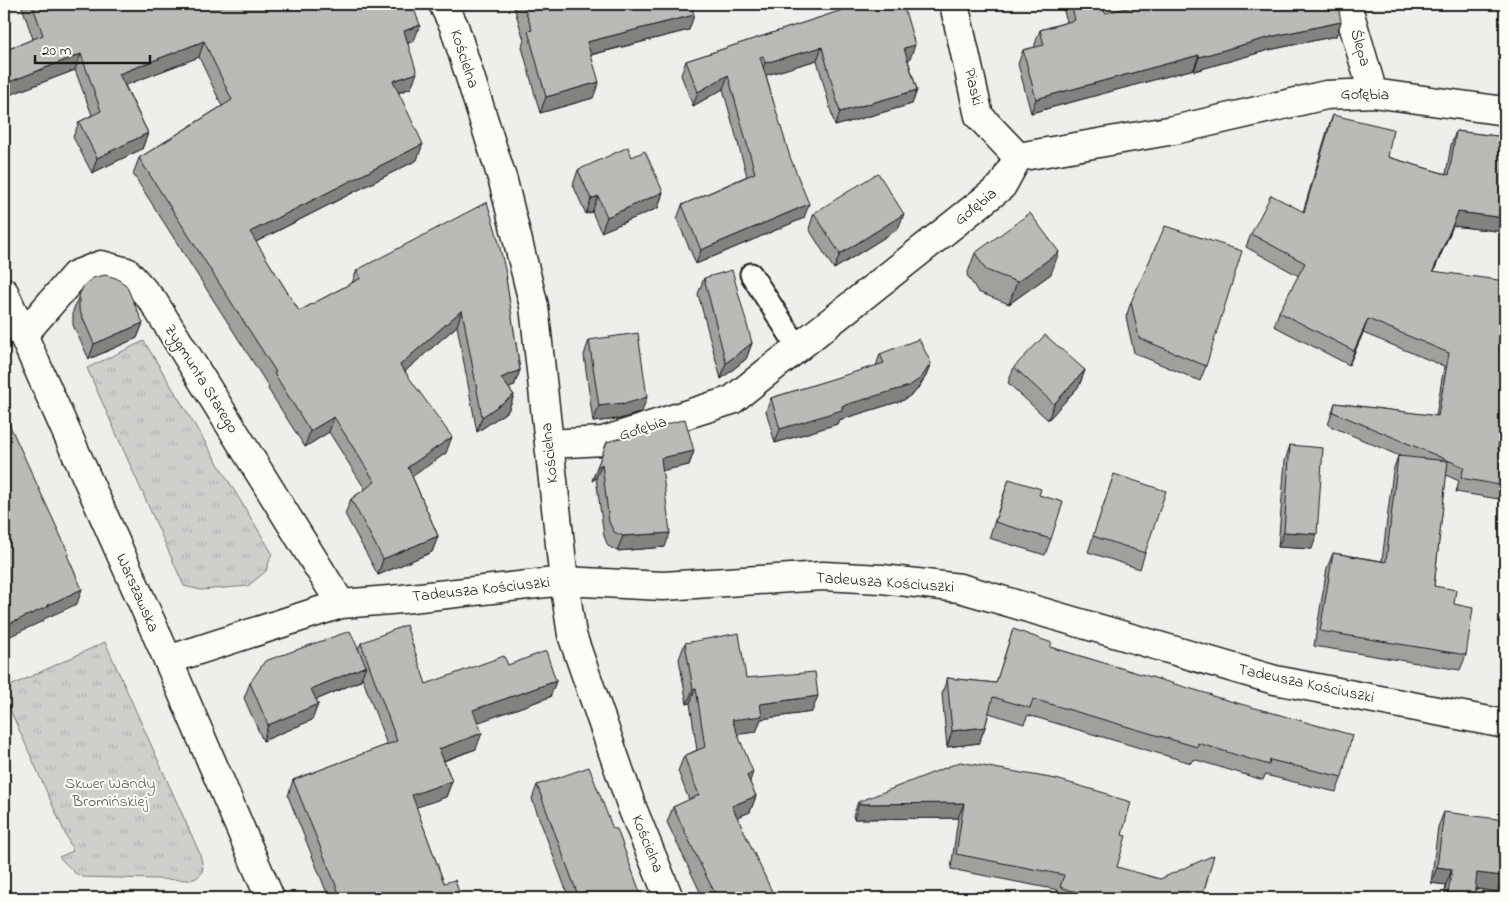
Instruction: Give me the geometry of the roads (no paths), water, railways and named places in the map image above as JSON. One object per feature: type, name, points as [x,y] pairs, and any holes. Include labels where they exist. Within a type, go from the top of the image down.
[{"type":"street","name":"Kościelna","points":[[443,4],[454,26],[502,181],[534,306],[564,581],[572,635],[633,810],[669,898]]},
{"type":"street","name":"Piaski","points":[[954,4],[979,116],[1018,157]]},
{"type":"street","name":"Ślepa","points":[[1347,4],[1372,92]]},
{"type":"street","name":"Gołębia","points":[[549,444],[602,441],[732,400],[799,349],[1002,186],[1018,157],[1174,130],[1326,95],[1372,92],[1505,111]]},
{"type":"street","name":"Zygmunta Starego","points":[[23,335],[75,275],[101,265],[126,272],[153,302],[341,604]]},
{"type":"street","name":"Warszawska","points":[[4,292],[168,660],[265,897]]},
{"type":"street","name":"Tadeusza Kościuszki","points":[[168,660],[341,604],[564,581],[663,586],[823,576],[882,579],[960,588],[1275,680],[1505,724]]},
{"type":"lane","points":[[751,274],[799,349]]},
{"type":"park label","name":"Skwer Wandy Bromińskiej","points":[[110,793]]}]
